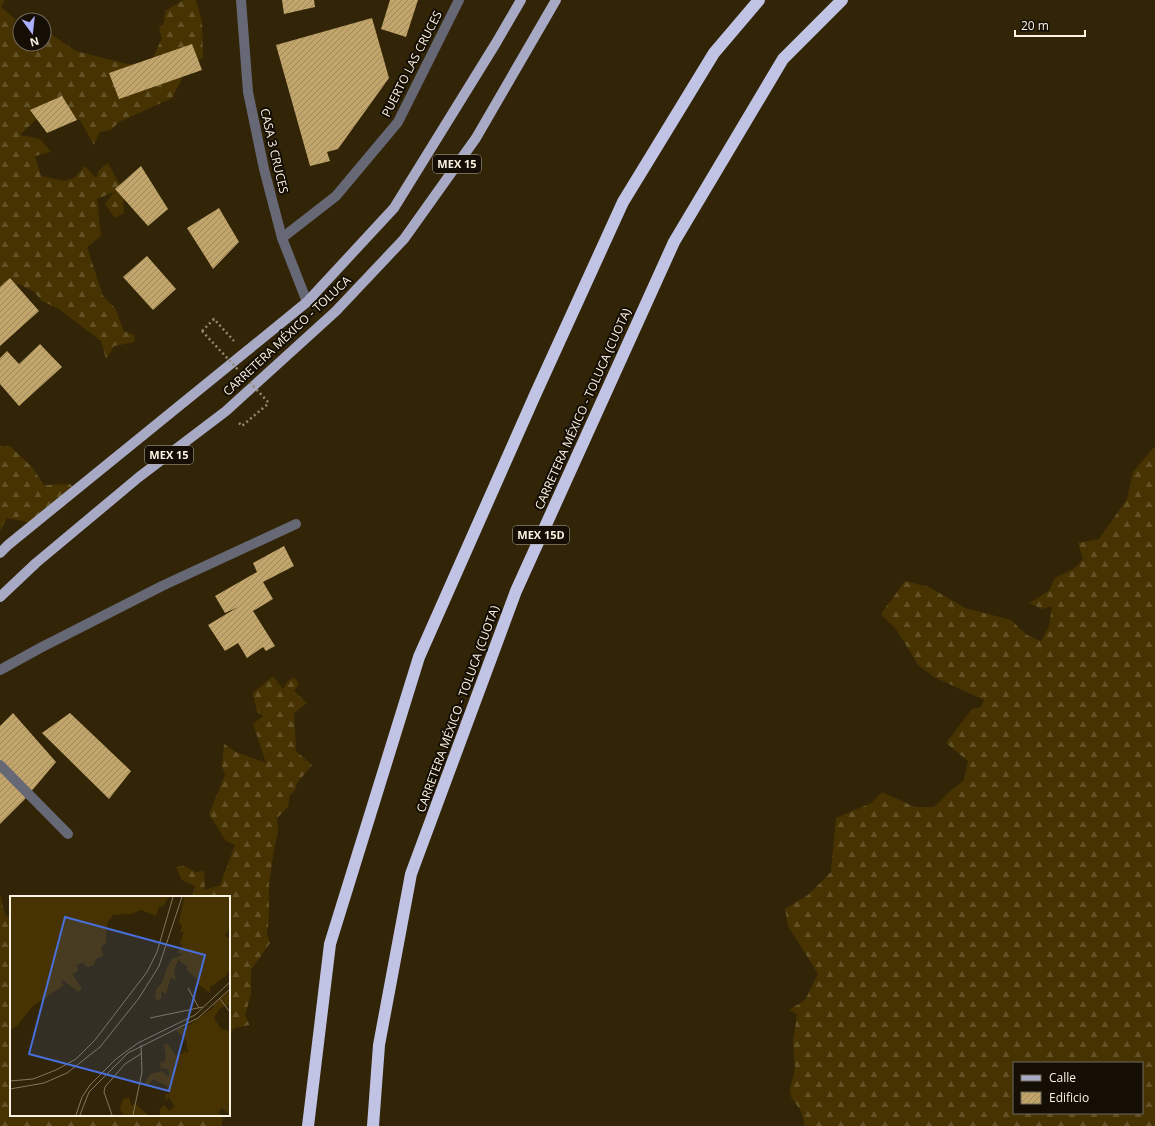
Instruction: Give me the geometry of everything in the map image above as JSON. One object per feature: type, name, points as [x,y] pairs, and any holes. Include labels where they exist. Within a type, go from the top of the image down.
[{"type":"highway","points":[[308,1126],[330,944],[419,657],[532,402],[623,202],[714,53],[759,0]]},
{"type":"highway","name":"CARRETERA MÉXICO - TOLUCA (CUOTA)","points":[[373,1126],[379,1046],[412,874],[516,591],[674,242],[783,59],[842,0]]},
{"type":"main road","name":"CARRETERA MÉXICO - TOLUCA","points":[[0,554],[8,545],[307,302],[394,208],[521,0]]},
{"type":"main road","name":"CARRETERA MÉXICO - TOLUCA","points":[[0,597],[36,563],[115,497],[226,411],[336,311],[404,239],[476,138],[556,0]]},
{"type":"street","name":"CASA 3 CRUCES","points":[[241,0],[248,92],[264,169],[282,238],[307,302]]},
{"type":"street","name":"PUERTO LAS CRUCES","points":[[282,238],[336,196],[398,122],[459,0]]},
{"type":"street","points":[[0,670],[162,586],[296,524]]},
{"type":"street","points":[[0,766],[68,834]]},
{"type":"path","points":[[245,353],[214,319],[202,331],[269,403]]},
{"type":"green space","points":[[0,0],[5,0],[1,7],[12,16],[12,52],[52,52],[52,35],[76,51],[127,64],[150,64],[162,38],[159,29],[164,23],[165,11],[183,0],[196,0],[202,22],[203,58],[189,65],[172,98],[119,122],[111,130],[100,132],[94,145],[80,120],[42,114],[20,135],[40,139],[51,152],[35,156],[41,176],[64,181],[74,178],[85,166],[96,178],[99,170],[108,163],[123,191],[124,213],[115,218],[105,204],[114,192],[97,199],[101,236],[87,247],[103,296],[115,308],[124,331],[134,335],[135,342],[114,346],[106,359],[101,341],[59,309],[42,301],[33,291],[19,284],[0,291]]},
{"type":"green space","points":[[0,445],[4,447],[10,446],[32,467],[44,485],[70,484],[76,489],[64,507],[33,523],[7,518],[0,531]]},
{"type":"green space","points":[[1155,446],[1155,1126],[805,1126],[801,1111],[791,1097],[790,1089],[795,1069],[793,1042],[797,1014],[789,1010],[805,1000],[818,974],[788,926],[785,909],[808,895],[831,872],[836,818],[871,803],[882,792],[915,807],[934,807],[964,780],[968,761],[946,743],[972,709],[981,707],[984,700],[934,677],[919,666],[896,629],[881,614],[905,581],[929,587],[965,608],[1011,620],[1027,635],[1041,641],[1049,626],[1052,606],[1042,609],[1029,603],[1049,591],[1055,578],[1075,568],[1083,559],[1078,543],[1099,539],[1127,499],[1133,472]]},
{"type":"green space","points":[[273,676],[283,689],[287,682],[294,677],[299,684],[294,691],[307,703],[294,713],[296,751],[312,765],[297,783],[295,790],[290,795],[288,807],[277,818],[278,832],[269,884],[269,917],[267,934],[270,943],[251,970],[251,995],[245,1015],[250,1025],[234,1028],[230,1034],[230,896],[192,896],[195,886],[182,880],[176,867],[185,866],[195,872],[204,871],[205,890],[220,885],[235,845],[226,841],[209,814],[225,775],[222,766],[224,744],[236,752],[266,763],[253,724],[263,716],[257,712],[253,693]]},
{"type":"green space","points":[[0,894],[5,915],[10,918],[10,1116],[223,1116],[221,1126],[0,1126]]},
{"type":"building","points":[[282,0],[314,0],[315,7],[284,14]]},
{"type":"building","points":[[390,0],[418,0],[406,37],[381,29]]},
{"type":"building","points":[[372,18],[389,78],[338,149],[327,152],[330,161],[310,166],[276,45]]},
{"type":"building","points":[[192,44],[202,70],[119,99],[109,73]]},
{"type":"building","points":[[62,96],[77,120],[47,133],[30,110]]},
{"type":"building","points":[[141,166],[168,209],[148,226],[115,189]]},
{"type":"building","points":[[219,208],[239,242],[213,269],[187,228]]},
{"type":"building","points":[[147,256],[176,289],[153,310],[123,277]]},
{"type":"building","points":[[10,278],[39,311],[0,346],[0,287]]},
{"type":"building","points":[[40,344],[62,367],[19,406],[0,384],[0,358],[7,351],[19,364]]},
{"type":"building","points":[[284,546],[294,566],[263,582],[273,599],[253,611],[275,646],[266,651],[263,647],[247,658],[238,643],[225,651],[208,625],[238,607],[225,613],[215,596],[257,572],[253,563]]},
{"type":"building","points":[[13,713],[56,762],[24,800],[0,824],[0,726]]},
{"type":"building","points":[[70,713],[131,771],[109,799],[42,733]]}]
